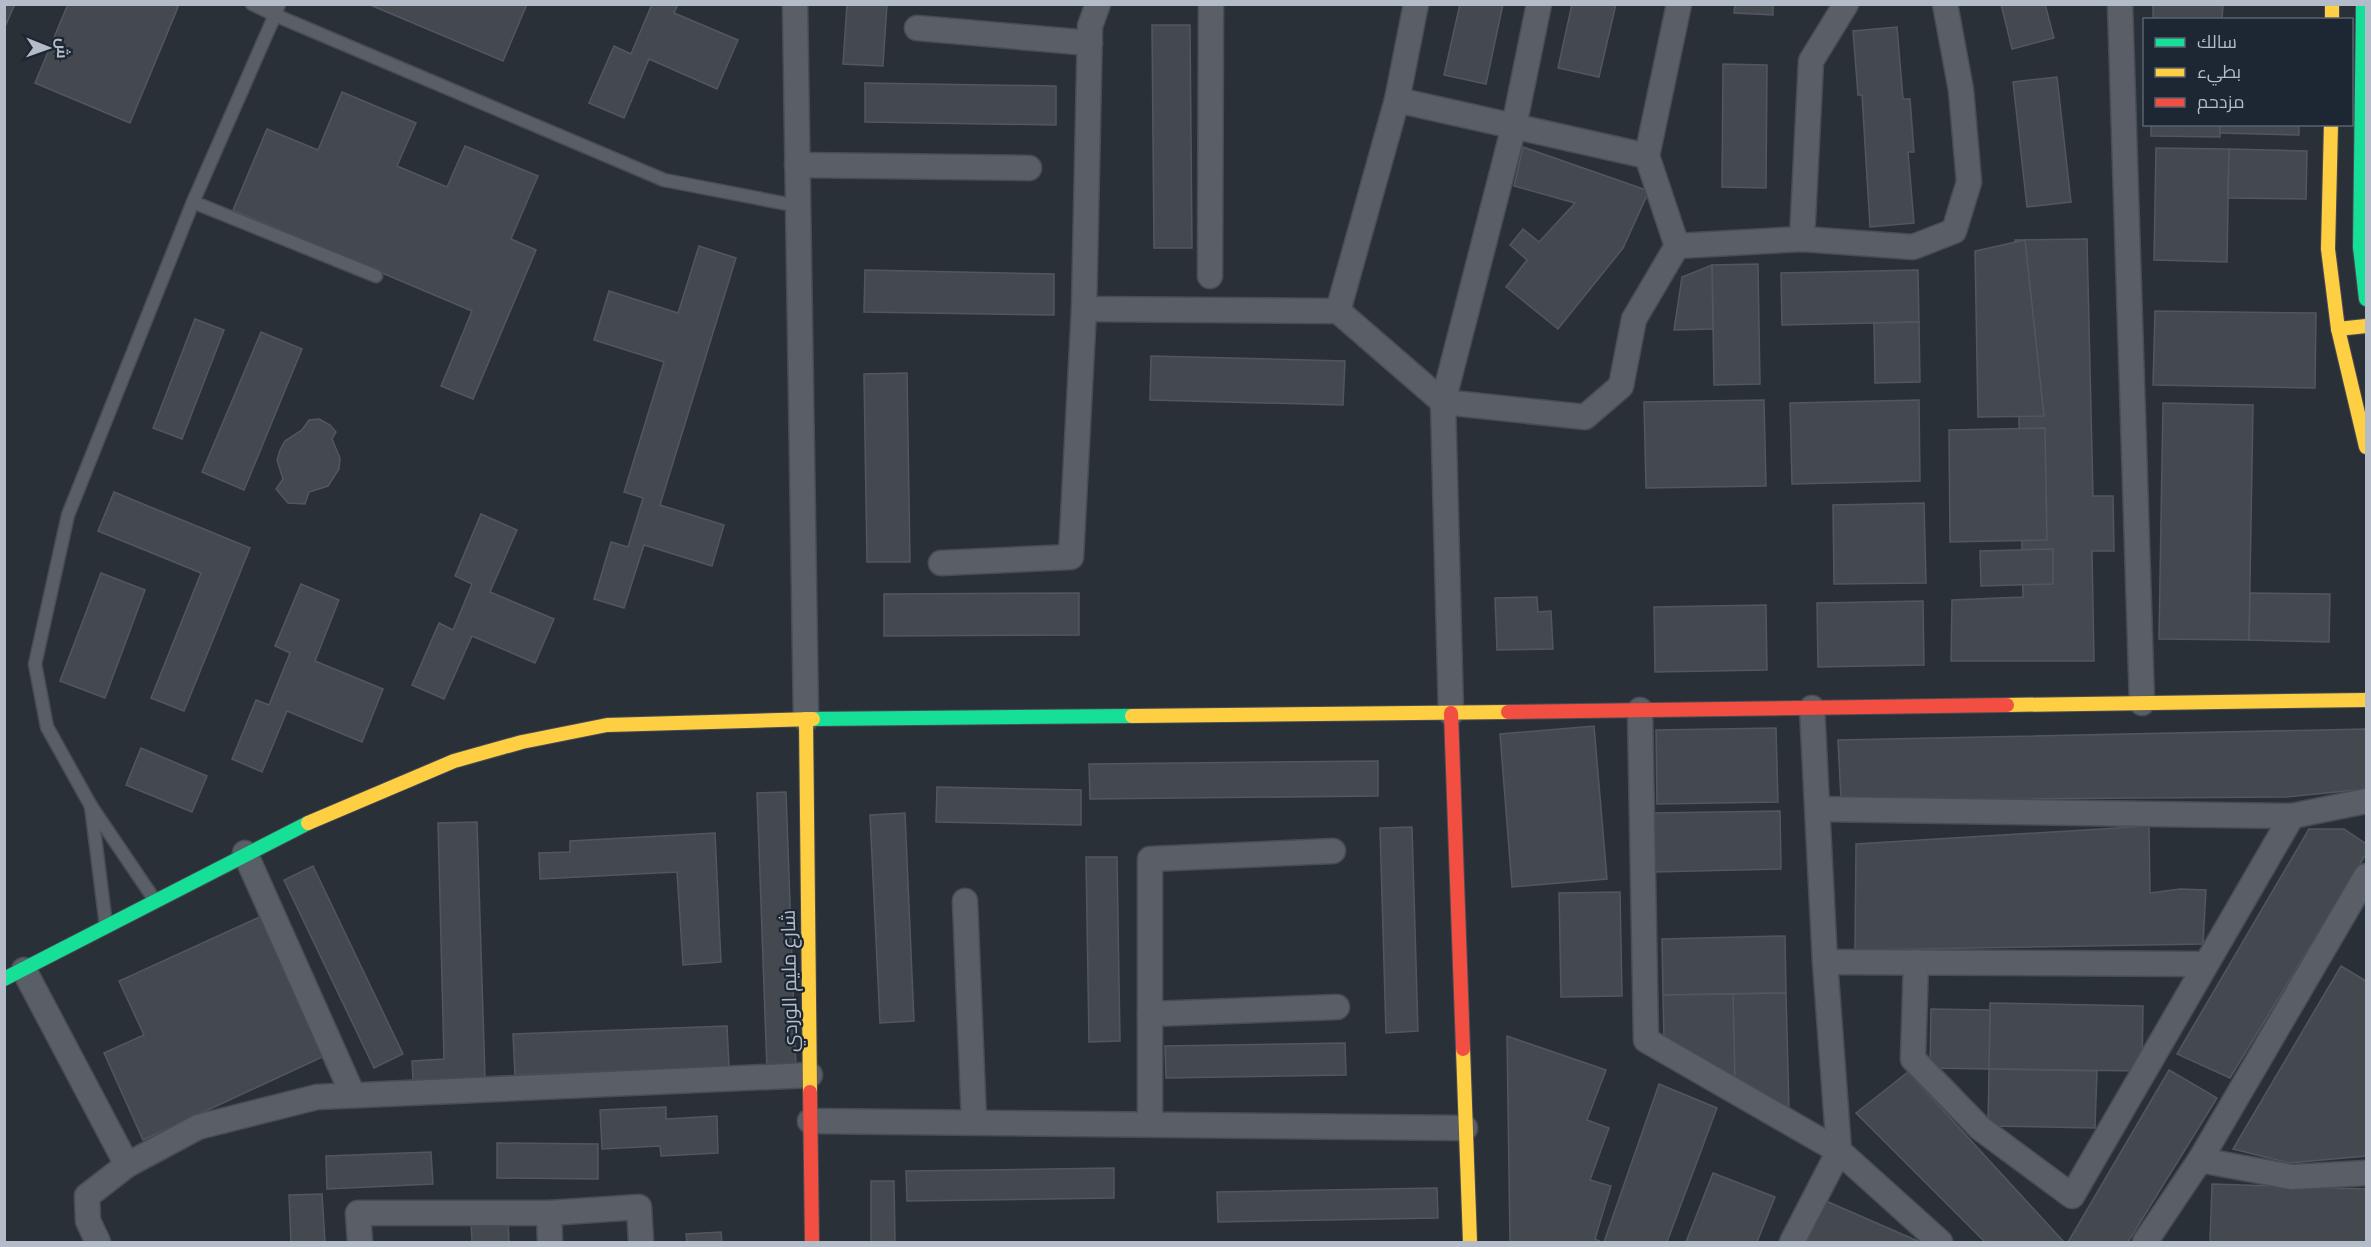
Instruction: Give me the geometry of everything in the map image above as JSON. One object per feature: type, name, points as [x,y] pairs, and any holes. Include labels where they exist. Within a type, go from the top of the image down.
[{"type":"main road","points":[[2363,4],[2360,247],[2367,299]]},
{"type":"main road","points":[[2331,126],[2328,249],[2338,329],[2367,447]]},
{"type":"main road","points":[[2338,329],[2367,326]]},
{"type":"main road","points":[[14,974],[245,853],[301,826],[454,761],[522,742],[607,725],[712,720],[1451,713],[2367,700]]},
{"type":"main road","points":[[1451,713],[1470,1242]]},
{"type":"main road","name":"شارع مليم الوردي","points":[[806,719],[812,1242]]},
{"type":"street","points":[[795,4],[806,719]]},
{"type":"street","points":[[941,563],[1071,557],[1084,309],[1090,26],[1098,4]]},
{"type":"street","points":[[1210,276],[1211,4]]},
{"type":"street","points":[[1338,311],[1397,100],[1416,4]]},
{"type":"street","points":[[1451,713],[1443,402],[1514,126],[1539,4]]},
{"type":"street","points":[[1084,309],[1338,311],[1443,402],[1585,417],[1621,386],[1634,319],[1677,246],[1647,156],[1678,4]]},
{"type":"street","points":[[1802,239],[1810,62],[1846,4]]},
{"type":"street","points":[[1677,246],[1802,239],[1913,247],[1954,231],[1969,182],[1961,90],[1945,4]]},
{"type":"street","points":[[2120,4],[2142,703]]},
{"type":"street","points":[[917,28],[1090,43]]},
{"type":"street","points":[[1397,100],[1647,156]]},
{"type":"street","points":[[797,165],[1029,168]]},
{"type":"street","points":[[1792,1242],[1839,1151],[1825,962],[1812,708]]},
{"type":"street","points":[[1640,710],[1646,1040],[1839,1151],[1940,1242]]},
{"type":"street","points":[[1818,809],[2292,816],[2367,801]]},
{"type":"street","points":[[1917,962],[1913,1059],[1980,1128],[2072,1196],[2292,816]]},
{"type":"street","points":[[1150,1124],[1150,859],[1333,851]]},
{"type":"street","points":[[245,853],[353,1095]]},
{"type":"street","points":[[2145,1242],[2200,1160],[2367,876]]},
{"type":"street","points":[[965,901],[974,1122]]},
{"type":"street","points":[[1825,962],[2206,964]]},
{"type":"street","points":[[14,974],[127,1165]]},
{"type":"street","points":[[1150,1014],[1337,1007]]},
{"type":"street","points":[[98,1242],[88,1221],[87,1196],[127,1165],[198,1127],[317,1097],[810,1075]]},
{"type":"street","points":[[810,1120],[1465,1128]]},
{"type":"street","points":[[2200,1160],[2292,1177],[2367,1173]]},
{"type":"street","points":[[360,1242],[358,1213],[549,1213],[639,1207],[641,1242]]},
{"type":"street","points":[[549,1213],[550,1242]]},
{"type":"lane","points":[[252,4],[277,10],[664,180],[798,206]]},
{"type":"lane","points":[[154,899],[91,806],[47,727],[35,664],[68,515],[193,202],[277,10]]},
{"type":"lane","points":[[193,202],[376,276]]},
{"type":"lane","points":[[91,806],[106,927]]},
{"type":"building","points":[[4,4],[15,4],[4,29]]},
{"type":"building","points":[[68,4],[172,4],[178,7],[130,123],[35,83]]},
{"type":"building","points":[[368,4],[527,4],[503,61]]},
{"type":"building","points":[[652,4],[678,4],[674,13],[738,40],[717,89],[649,59],[624,118],[589,103],[614,46],[631,54]]},
{"type":"building","points":[[847,4],[887,4],[883,66],[843,64]]},
{"type":"building","points":[[1460,4],[1503,4],[1486,84],[1444,75]]},
{"type":"building","points":[[1572,4],[1616,4],[1599,77],[1558,68]]},
{"type":"building","points":[[1735,4],[1773,4],[1773,15],[1734,13]]},
{"type":"building","points":[[2001,4],[2045,4],[2054,38],[2012,49]]},
{"type":"building","points":[[2153,4],[2223,4],[2222,18],[2153,18]]},
{"type":"building","points":[[1152,25],[1190,25],[1192,248],[1154,248]]},
{"type":"building","points":[[1897,27],[1903,99],[1910,99],[1914,152],[1908,152],[1914,223],[1870,227],[1862,95],[1858,95],[1853,31]]},
{"type":"building","points":[[1723,64],[1767,65],[1766,188],[1722,187]]},
{"type":"building","points":[[2057,77],[2071,202],[2027,207],[2013,82]]},
{"type":"building","points":[[865,83],[1056,86],[1056,125],[865,122]]},
{"type":"building","points":[[342,92],[416,123],[397,166],[447,187],[465,146],[538,176],[511,239],[536,250],[473,399],[441,386],[472,311],[233,210],[267,129],[318,150]]},
{"type":"building","points":[[2151,126],[2220,126],[2220,137],[2151,136]]},
{"type":"building","points":[[2220,126],[2299,126],[2299,135],[2220,133]]},
{"type":"building","points":[[1523,147],[1649,191],[1623,248],[1558,329],[1506,287],[1527,260],[1510,245],[1523,229],[1539,242],[1575,203],[1514,186]]},
{"type":"building","points":[[2156,148],[2229,149],[2227,262],[2154,260]]},
{"type":"building","points":[[2229,149],[2307,151],[2306,199],[2228,198]]},
{"type":"building","points":[[2087,239],[2093,496],[2113,496],[2114,551],[2092,551],[2094,661],[1951,661],[1952,600],[2023,597],[2015,240]]},
{"type":"building","points":[[2025,240],[2044,416],[1978,417],[1975,251]]},
{"type":"building","points":[[699,246],[736,258],[660,505],[724,525],[712,566],[644,545],[624,608],[594,599],[611,542],[628,547],[643,498],[624,492],[664,362],[594,340],[609,291],[678,313]]},
{"type":"building","points":[[1758,264],[1760,384],[1714,385],[1712,265]]},
{"type":"building","points":[[1712,265],[1713,329],[1674,330],[1682,277]]},
{"type":"building","points":[[865,270],[1054,274],[1054,315],[864,312]]},
{"type":"building","points":[[1918,270],[1919,322],[1782,325],[1781,273]]},
{"type":"building","points":[[2155,311],[2316,313],[2315,388],[2153,385]]},
{"type":"building","points":[[195,319],[224,330],[182,439],[153,428]]},
{"type":"building","points":[[1919,322],[1920,382],[1875,383],[1874,323]]},
{"type":"building","points":[[261,332],[302,349],[244,490],[202,472]]},
{"type":"building","points":[[1151,356],[1345,361],[1343,405],[1150,400]]},
{"type":"building","points":[[907,373],[910,562],[867,562],[864,374]]},
{"type":"building","points":[[1764,400],[1766,486],[1646,488],[1644,402]]},
{"type":"building","points":[[1919,400],[1920,481],[1792,484],[1790,403]]},
{"type":"building","points":[[2163,403],[2253,405],[2249,640],[2159,639]]},
{"type":"building","points":[[319,419],[330,425],[336,432],[332,439],[340,458],[339,469],[328,486],[309,492],[305,504],[288,503],[276,489],[283,479],[277,460],[280,450],[285,441],[302,430],[309,420]]},
{"type":"building","points":[[2045,428],[2047,540],[1950,542],[1949,430]]},
{"type":"building","points":[[114,492],[250,548],[184,711],[151,698],[201,573],[98,531]]},
{"type":"building","points":[[1924,503],[1926,583],[1834,584],[1833,505]]},
{"type":"building","points":[[481,514],[517,530],[490,592],[554,619],[535,663],[472,636],[444,699],[412,685],[439,623],[453,630],[472,584],[455,576]]},
{"type":"building","points":[[2053,549],[2053,584],[1981,586],[1980,551]]},
{"type":"building","points":[[101,573],[145,590],[105,698],[60,681]]},
{"type":"building","points":[[301,584],[339,600],[315,661],[383,689],[362,742],[287,711],[262,772],[232,759],[256,700],[269,705],[290,653],[275,646]]},
{"type":"building","points":[[1079,593],[1079,635],[884,636],[884,594]]},
{"type":"building","points":[[2250,593],[2330,594],[2329,642],[2249,640]]},
{"type":"building","points":[[1537,597],[1538,612],[1551,611],[1553,649],[1497,650],[1495,598]]},
{"type":"building","points":[[1923,601],[1924,665],[1818,667],[1817,603]]},
{"type":"building","points":[[1766,605],[1767,670],[1655,672],[1654,607]]},
{"type":"building","points":[[1594,726],[1607,879],[1512,887],[1500,734]]},
{"type":"building","points":[[1776,728],[1778,802],[1657,804],[1656,730]]},
{"type":"building","points":[[2366,729],[2366,789],[2286,797],[1841,800],[1838,740]]},
{"type":"building","points":[[141,748],[207,776],[192,812],[126,785]]},
{"type":"building","points":[[1378,761],[1378,796],[1090,799],[1089,764]]},
{"type":"building","points":[[937,787],[1081,790],[1081,825],[936,822]]},
{"type":"building","points":[[786,792],[796,1070],[767,1071],[757,793]]},
{"type":"building","points":[[1780,811],[1781,869],[1654,872],[1653,813]]},
{"type":"building","points":[[905,813],[914,1021],[880,1023],[870,815]]},
{"type":"building","points":[[477,822],[485,1078],[413,1080],[412,1061],[444,1059],[438,823]]},
{"type":"building","points":[[2149,826],[2150,893],[2180,889],[2206,890],[2203,944],[1855,950],[1856,844]]},
{"type":"building","points":[[1412,827],[1418,1031],[1386,1033],[1380,828]]},
{"type":"building","points":[[2309,829],[2344,829],[2366,844],[2366,854],[2230,1078],[2177,1054]]},
{"type":"building","points":[[715,833],[721,962],[683,965],[677,872],[540,879],[539,853],[570,852],[570,841]]},
{"type":"building","points":[[1086,857],[1117,857],[1120,1041],[1089,1042]]},
{"type":"building","points":[[313,866],[403,1054],[374,1068],[284,880]]},
{"type":"building","points":[[1620,892],[1622,996],[1561,997],[1559,893]]},
{"type":"building","points":[[266,914],[329,1054],[143,1140],[104,1053],[144,1035],[119,981]]},
{"type":"building","points":[[1785,936],[1786,993],[1663,995],[1662,939]]},
{"type":"building","points":[[2341,966],[2366,981],[2366,1156],[2289,1163],[2233,1149]]},
{"type":"building","points":[[1786,993],[1789,1110],[1735,1080],[1728,994]]},
{"type":"building","points":[[1733,994],[1735,1080],[1664,1042],[1663,995]]},
{"type":"building","points":[[1990,1003],[2143,1006],[2142,1071],[1989,1069]]},
{"type":"building","points":[[1931,1009],[1990,1010],[1989,1069],[1930,1068]]},
{"type":"building","points":[[727,1026],[729,1067],[515,1075],[513,1034]]},
{"type":"building","points":[[1507,1036],[1606,1070],[1587,1120],[1609,1128],[1590,1180],[1611,1186],[1595,1239],[1601,1242],[1510,1242]]},
{"type":"building","points":[[1345,1043],[1346,1075],[1166,1078],[1165,1046]]},
{"type":"building","points":[[1989,1069],[2097,1071],[2095,1128],[1988,1126]]},
{"type":"building","points":[[2169,1070],[2217,1098],[2128,1242],[2068,1242]]},
{"type":"building","points":[[1908,1072],[2064,1242],[1985,1242],[1856,1113]]},
{"type":"building","points":[[1659,1084],[1717,1108],[1667,1242],[1604,1242]]},
{"type":"building","points":[[666,1107],[666,1119],[717,1116],[718,1153],[661,1156],[660,1146],[602,1149],[600,1110]]},
{"type":"building","points":[[497,1143],[598,1144],[598,1179],[497,1178]]},
{"type":"building","points":[[431,1152],[433,1184],[327,1189],[326,1156]]},
{"type":"building","points":[[1114,1168],[1114,1198],[907,1201],[906,1171]]},
{"type":"building","points":[[1713,1173],[1775,1197],[1757,1242],[1686,1242]]},
{"type":"building","points":[[871,1181],[894,1181],[895,1242],[871,1242]]},
{"type":"building","points":[[2212,1184],[2366,1189],[2366,1242],[2210,1242]]},
{"type":"building","points":[[1437,1188],[1438,1218],[1218,1222],[1217,1192]]},
{"type":"building","points":[[322,1194],[325,1242],[291,1242],[289,1195]]},
{"type":"building","points":[[1826,1201],[1920,1242],[1804,1242]]},
{"type":"building","points":[[508,1219],[509,1242],[472,1242],[471,1221]]},
{"type":"building","points":[[721,1232],[722,1242],[687,1242],[686,1234]]},
{"type":"traffic: fast","points":[[2363,4],[2360,247],[2366,299]]},
{"type":"traffic: fast","points":[[813,719],[1132,716]]},
{"type":"traffic: fast","points":[[4,979],[308,823]]},
{"type":"traffic: slow","points":[[2332,4],[2332,18]]},
{"type":"traffic: slow","points":[[2331,126],[2328,249],[2338,329],[2366,447]]},
{"type":"traffic: slow","points":[[2338,329],[2366,326]]},
{"type":"traffic: slow","points":[[2007,705],[2366,700]]},
{"type":"traffic: slow","points":[[1132,716],[1508,712]]},
{"type":"traffic: slow","points":[[806,719],[810,1092]]},
{"type":"traffic: slow","points":[[308,823],[454,761],[522,742],[607,725],[813,719]]},
{"type":"traffic: slow","points":[[1463,1049],[1470,1242]]},
{"type":"traffic: jam","points":[[1508,712],[2007,705]]},
{"type":"traffic: jam","points":[[1451,713],[1463,1049]]},
{"type":"traffic: jam","points":[[810,1092],[812,1242]]}]
